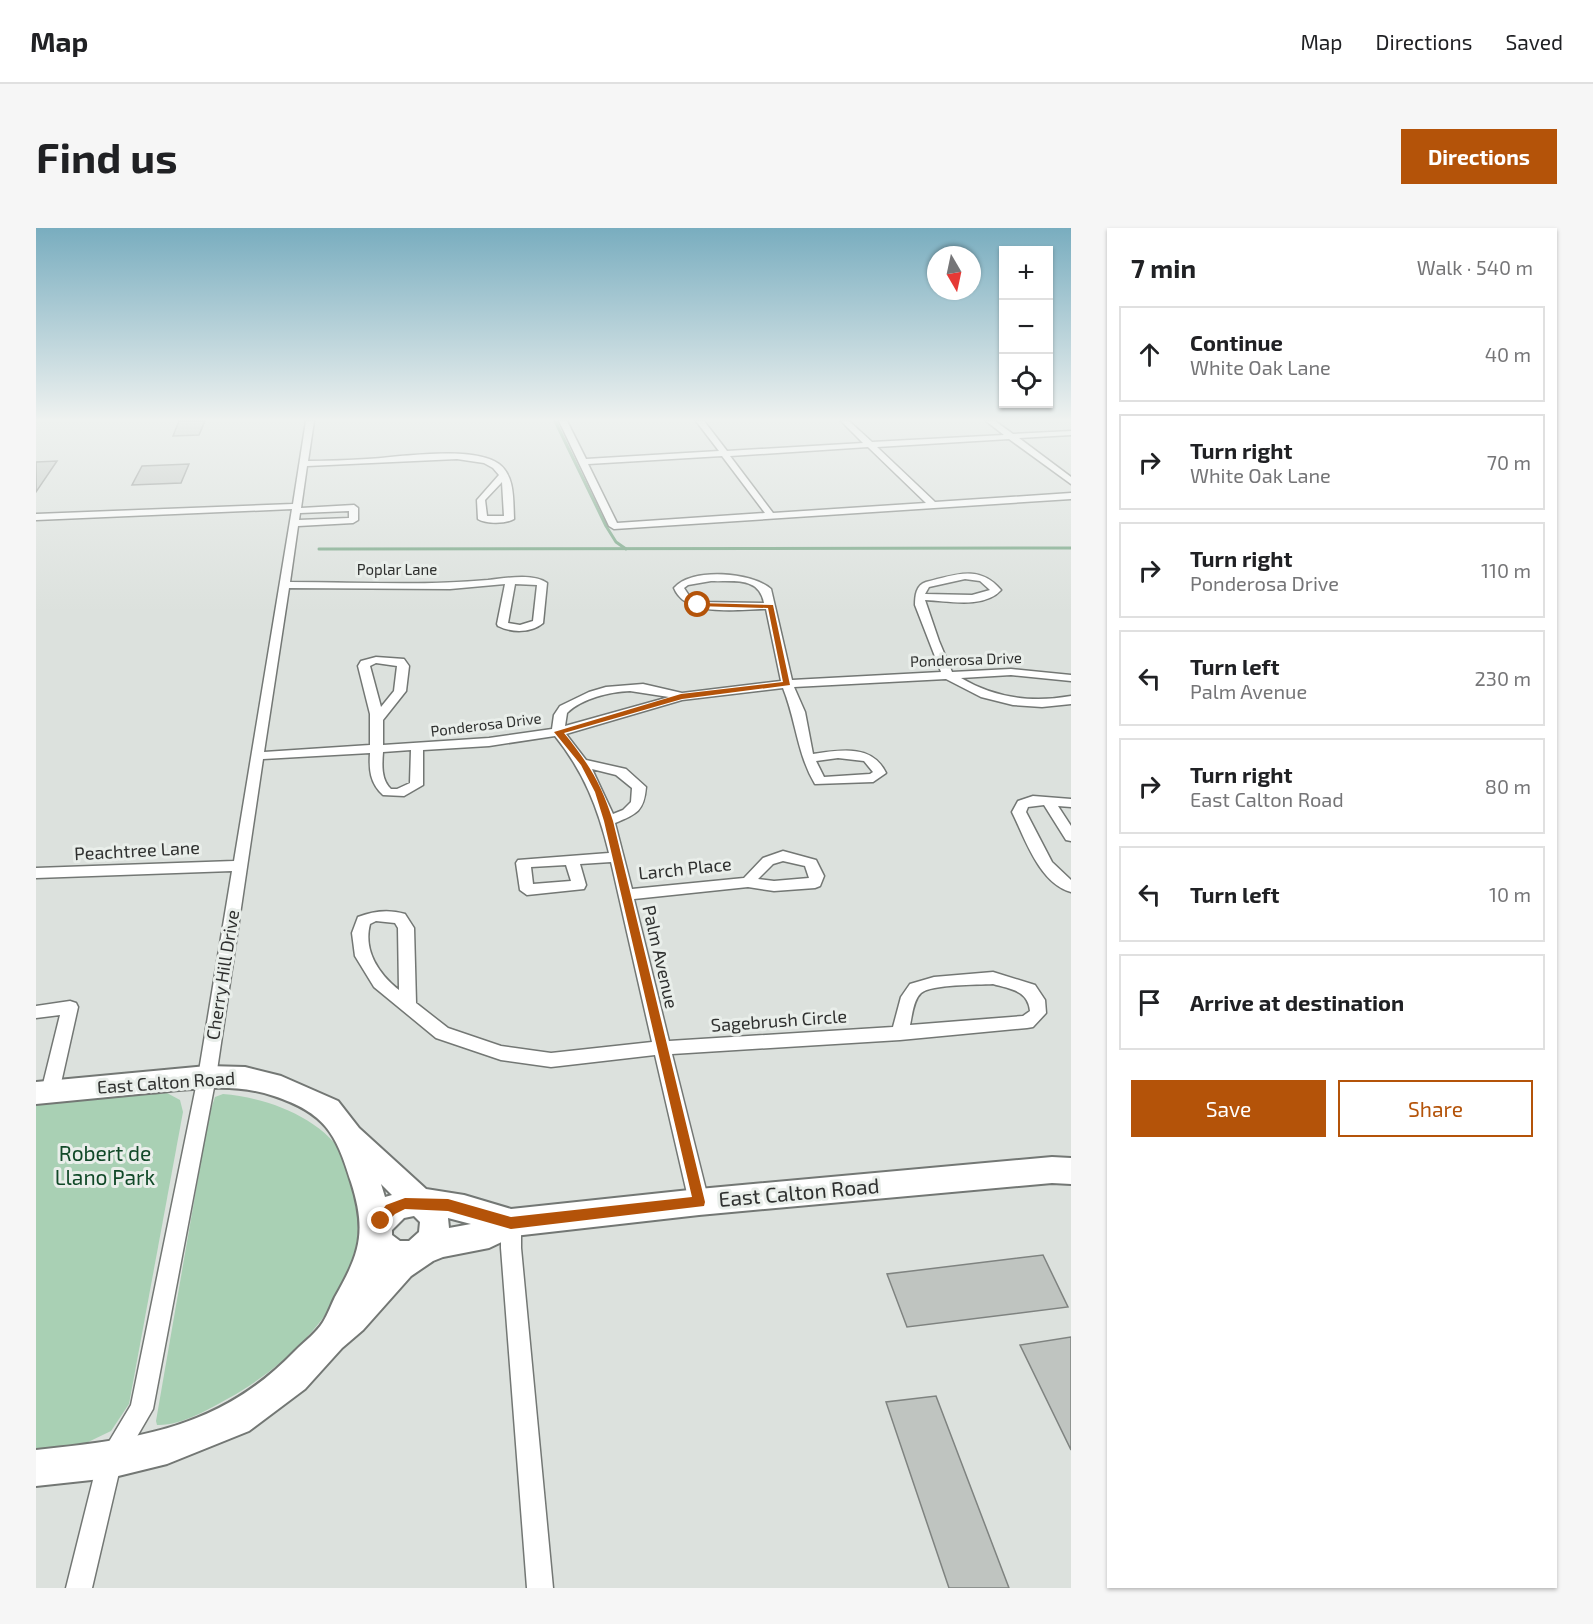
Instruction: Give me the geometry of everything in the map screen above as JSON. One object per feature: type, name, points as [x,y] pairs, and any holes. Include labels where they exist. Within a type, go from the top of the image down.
[{"type":"main road","name":"East Calton Road","points":[[43,1092],[207,1077],[245,1078],[281,1087],[328,1109],[349,1136],[422,1203],[459,1208],[511,1223]]},
{"type":"main road","name":"East Calton Road","points":[[349,1136],[371,1198],[377,1230]]},
{"type":"main road","name":"East Calton Road","points":[[422,1251],[443,1243],[489,1234],[511,1223],[699,1202],[1065,1168]]},
{"type":"main road","points":[[36,1468],[111,1460],[167,1447],[237,1419],[293,1377],[331,1337],[352,1319],[400,1266],[432,1241],[436,1227],[434,1216],[422,1203],[397,1206],[385,1215],[377,1230],[366,1268],[331,1337]]},
{"type":"main road","points":[[377,1230],[380,1242],[391,1253],[408,1256],[422,1251]]},
{"type":"street","name":"Cherry Hill Drive","points":[[79,1588],[111,1460],[142,1409],[207,1077],[300,484]]},
{"type":"street","points":[[495,484],[481,500],[483,519],[509,519],[507,484]]},
{"type":"street","points":[[593,484],[614,526],[1071,496]]},
{"type":"street","points":[[747,484],[771,516]]},
{"type":"street","points":[[911,484],[933,505]]},
{"type":"street","points":[[36,517],[296,513],[354,508],[353,520],[296,513]]},
{"type":"street","points":[[920,597],[981,598],[993,595],[996,590],[983,578],[965,576],[926,585],[920,597],[920,605],[949,675],[973,690],[990,697],[1059,703],[1071,700]]},
{"type":"street","points":[[771,606],[698,605],[681,595],[679,588],[685,582],[745,579],[758,583],[767,591],[771,606],[787,684],[800,712],[808,758],[820,781],[873,778],[880,773],[878,766],[868,756],[853,754],[808,758]]},
{"type":"street","name":"Poplar Lane","points":[[284,585],[452,586],[510,582],[532,581],[542,583],[538,622],[529,628],[507,627],[502,624],[510,582]]},
{"type":"street","points":[[377,720],[400,691],[403,666],[399,661],[376,660],[365,663],[364,666],[377,720],[375,778],[381,788],[390,793],[406,791],[416,785],[417,748]]},
{"type":"street","name":"Ponderosa Drive","points":[[257,756],[489,742],[558,732],[681,697],[787,684],[1011,672],[1071,678]]},
{"type":"street","points":[[558,732],[561,713],[567,706],[603,691],[631,686],[649,687],[681,697]]},
{"type":"street","name":"Palm Avenue","points":[[558,732],[585,764],[599,792],[608,821],[699,1202]]},
{"type":"street","points":[[585,764],[608,767],[629,775],[639,787],[638,803],[628,813],[608,821]]},
{"type":"street","points":[[1071,802],[1033,800],[1023,804],[1019,812],[1052,872],[1061,883],[1071,887]]},
{"type":"street","points":[[1048,801],[1071,837]]},
{"type":"street","points":[[572,860],[617,857]]},
{"type":"street","name":"Peachtree Lane","points":[[36,873],[240,866]]},
{"type":"street","name":"Larch Place","points":[[626,895],[748,882]]},
{"type":"street","name":"Sagebrush Circle","points":[[408,1007],[406,928],[400,918],[375,916],[363,921],[360,933],[363,956],[381,983],[408,1007],[442,1034],[501,1053],[551,1060],[661,1048],[900,1033],[1027,1022],[1038,1013],[1037,1000],[1029,988],[993,978],[934,983],[916,988],[909,997],[900,1033]]},
{"type":"street","points":[[36,1012],[70,1007],[43,1092]]},
{"type":"street","points":[[511,1223],[540,1588]]},
{"type":"green space","name":"Robert de Llano Park","points":[[167,1093],[180,1100],[183,1112],[129,1404],[111,1431],[84,1444],[36,1449],[36,1104]]},
{"type":"green space","points":[[223,1094],[258,1100],[293,1113],[309,1122],[337,1145],[347,1160],[351,1173],[359,1219],[357,1248],[346,1280],[336,1299],[311,1333],[281,1362],[247,1387],[204,1412],[176,1423],[157,1425],[209,1115],[215,1097]]},
{"type":"building","points":[[1043,1255],[1068,1307],[907,1327],[887,1274]]},
{"type":"building","points":[[1071,1337],[1071,1450],[1020,1345]]},
{"type":"building","points":[[936,1396],[1009,1588],[949,1588],[886,1402]]},
{"type":"waterway","points":[[586,484],[606,526],[616,542],[625,549]]},
{"type":"waterway","points":[[625,549],[1071,548]]},
{"type":"waterway","points":[[319,549],[625,549]]},
{"type":"route","points":[[381,1221],[390,1209],[405,1203],[448,1205],[511,1223],[699,1202],[608,821],[599,792],[585,764],[558,732],[681,697],[787,684],[771,606],[698,605]]}]
